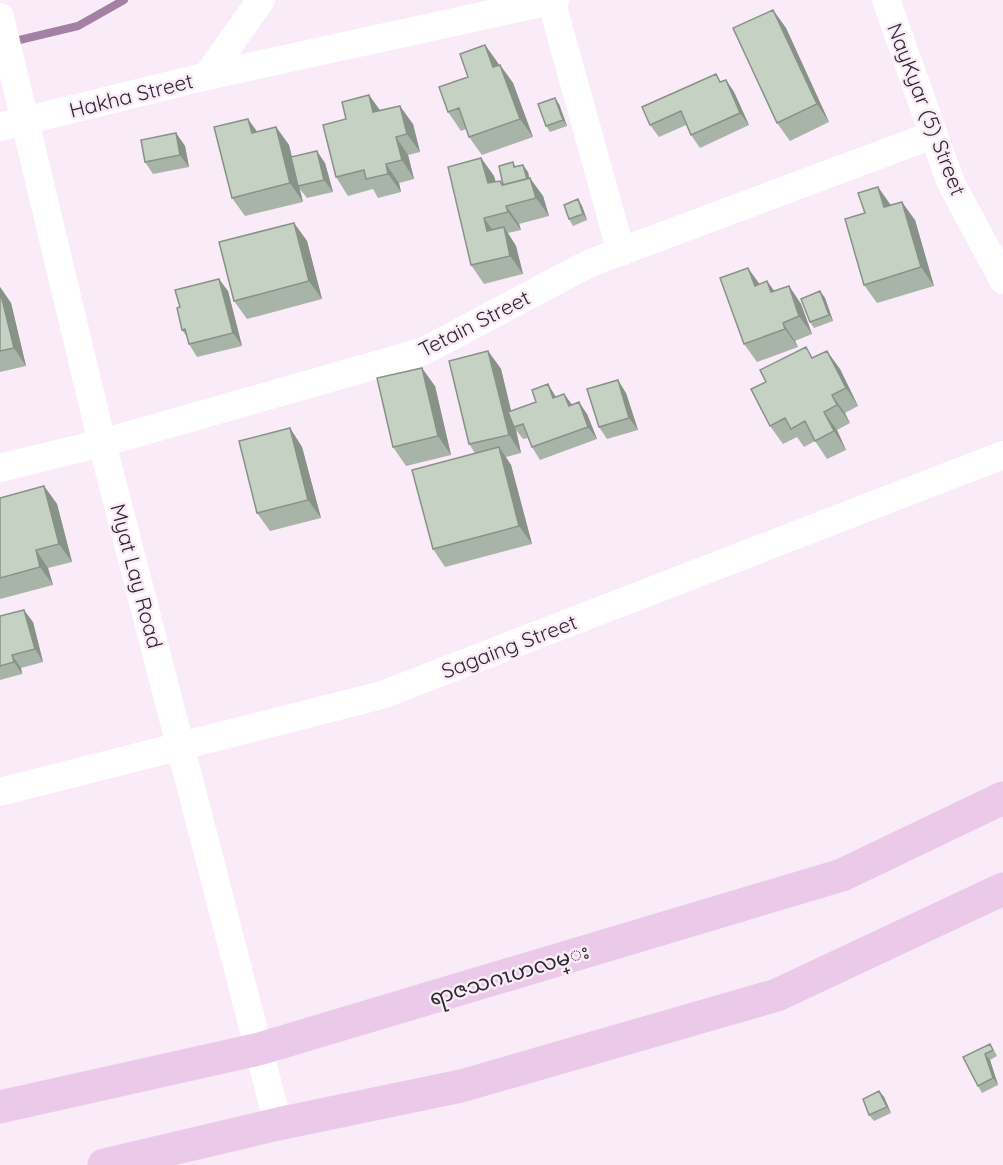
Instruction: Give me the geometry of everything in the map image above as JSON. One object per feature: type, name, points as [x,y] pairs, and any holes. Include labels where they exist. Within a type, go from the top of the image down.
[{"type":"main road","name":"ရာဇသဂၤဟလမ္း","points":[[0,1107],[259,1049],[842,875],[1003,798]]},
{"type":"main road","points":[[104,1165],[278,1124],[461,1086],[777,995],[1003,889]]},
{"type":"street","name":"Hakha Street","points":[[13,124],[207,76],[261,0]]},
{"type":"street","points":[[207,76],[552,0],[621,252]]},
{"type":"street","name":"NayKyar (5) Street","points":[[886,0],[951,183],[1003,280]]},
{"type":"street","name":"Myat Lay Road","points":[[1,21],[11,60],[13,124],[102,442],[278,1124]]},
{"type":"street","name":"Tetain Street","points":[[0,468],[102,442],[422,352],[590,263],[933,135]]},
{"type":"street","name":"Sagaing Street","points":[[0,792],[382,695],[1003,455]]},
{"type":"building","points":[[773,10],[817,104],[777,123],[733,28]]},
{"type":"building","points":[[485,45],[493,67],[500,65],[520,119],[469,137],[459,108],[448,112],[439,87],[468,77],[460,54]]},
{"type":"building","points":[[716,74],[720,82],[726,80],[740,113],[691,135],[681,111],[650,125],[642,107]]},
{"type":"building","points":[[369,95],[373,112],[400,106],[407,134],[396,137],[402,160],[386,164],[388,174],[366,179],[364,170],[336,177],[323,125],[346,119],[342,102]]},
{"type":"building","points":[[555,98],[563,120],[546,126],[538,104]]},
{"type":"building","points":[[248,119],[252,133],[276,127],[290,183],[232,198],[214,127]]},
{"type":"building","points":[[176,133],[180,155],[145,162],[141,140]]},
{"type":"building","points":[[317,151],[324,180],[298,186],[291,157]]},
{"type":"building","points":[[481,158],[488,183],[500,181],[502,185],[530,178],[536,198],[506,206],[508,212],[484,218],[487,231],[504,227],[510,256],[471,265],[448,167]]},
{"type":"building","points":[[513,162],[514,167],[523,165],[527,179],[503,185],[499,166]]},
{"type":"building","points":[[878,187],[884,207],[902,202],[921,267],[864,285],[845,219],[865,213],[858,193]]},
{"type":"building","points":[[578,199],[583,214],[569,219],[564,205]]},
{"type":"building","points":[[294,223],[309,281],[234,301],[219,242]]},
{"type":"building","points":[[748,268],[755,286],[767,281],[771,292],[789,286],[799,316],[783,323],[785,329],[744,344],[720,278]]},
{"type":"building","points":[[219,279],[233,333],[189,344],[185,329],[182,330],[177,308],[180,307],[175,290]]},
{"type":"building","points":[[0,291],[14,348],[0,351]]},
{"type":"building","points":[[820,291],[829,315],[810,322],[801,299]]},
{"type":"building","points":[[806,347],[812,358],[827,351],[846,388],[832,395],[837,405],[824,412],[834,431],[815,441],[805,421],[791,429],[785,418],[770,426],[751,389],[766,382],[760,370]]},
{"type":"building","points":[[488,351],[509,435],[469,444],[449,361]]},
{"type":"building","points":[[422,368],[438,436],[393,447],[377,378]]},
{"type":"building","points":[[618,380],[629,418],[599,427],[587,389]]},
{"type":"building","points":[[548,384],[553,398],[564,394],[569,406],[579,402],[588,427],[532,447],[523,424],[514,427],[508,412],[536,402],[532,390]]},
{"type":"building","points":[[290,428],[308,500],[257,513],[239,441]]},
{"type":"building","points":[[499,447],[519,526],[433,549],[412,470]]},
{"type":"building","points":[[44,486],[59,544],[36,550],[40,567],[0,578],[0,498]]},
{"type":"building","points":[[24,610],[35,649],[12,655],[14,662],[0,666],[0,616]]},
{"type":"building","points":[[990,1044],[993,1050],[985,1054],[993,1078],[978,1086],[963,1057]]},
{"type":"building","points":[[879,1091],[887,1107],[869,1115],[863,1099]]},
{"type":"waterway","points":[[11,42],[78,26],[124,0]]}]
